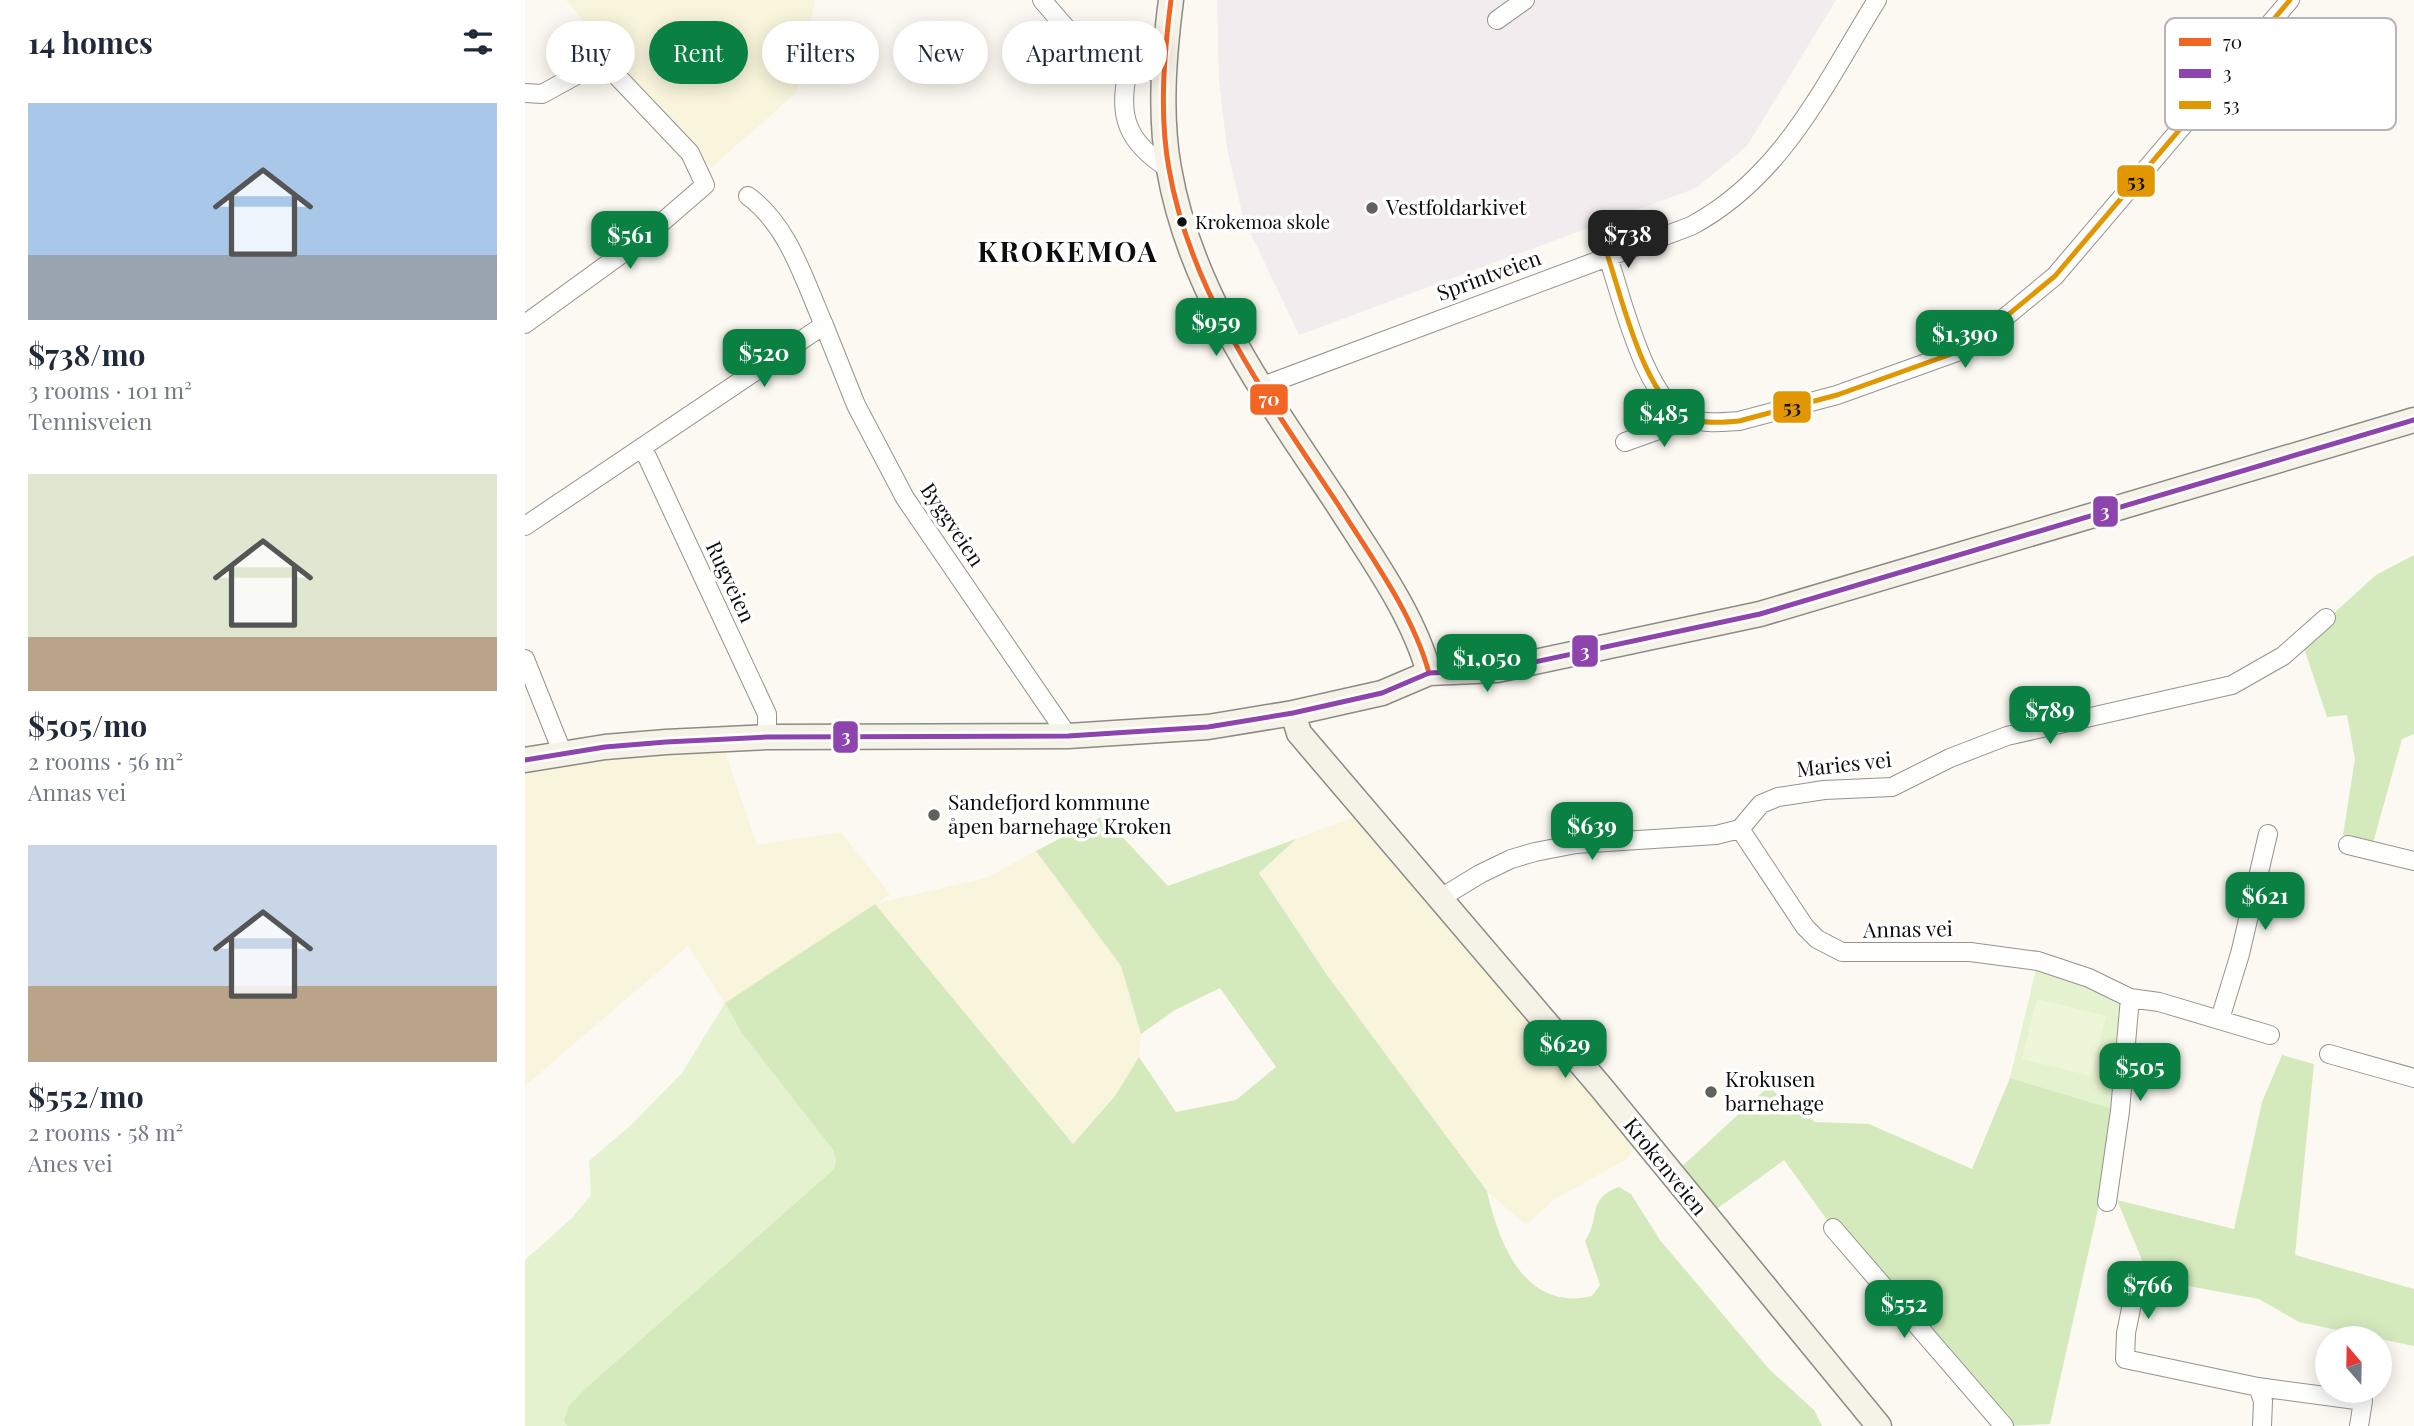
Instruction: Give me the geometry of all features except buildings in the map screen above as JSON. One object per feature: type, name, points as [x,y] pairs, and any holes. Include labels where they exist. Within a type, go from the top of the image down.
[{"type":"main road","points":[[1167,48],[1171,0]]},
{"type":"main road","points":[[1165,84],[1169,169],[1181,218],[1211,300],[1260,387],[1394,597],[1415,636],[1429,673]]},
{"type":"main road","points":[[525,760],[666,742],[767,737],[1068,736],[1208,727],[1293,713],[1382,693],[1429,673],[1497,670],[1760,614],[2414,420]]},
{"type":"main road","name":"Krokenveien","points":[[1293,713],[1299,733],[1600,1086],[1879,1426]]},
{"type":"street","points":[[1042,0],[1060,21]]},
{"type":"street","points":[[1497,20],[1525,0]]},
{"type":"street","name":"Sprintveien","points":[[1260,387],[1710,216],[1763,174],[1789,141],[1877,0]]},
{"type":"street","points":[[2275,18],[2290,0]]},
{"type":"street","points":[[525,93],[542,94],[584,71],[597,69],[615,74],[690,153],[705,184],[645,237],[525,324]]},
{"type":"street","points":[[1125,84],[1122,96],[1126,118],[1140,146],[1169,169]]},
{"type":"street","points":[[1625,442],[1689,419],[1727,422],[1774,413],[1910,371],[1968,348],[2055,276],[2179,130]]},
{"type":"street","name":"Byggveien","points":[[748,197],[763,208],[782,232],[856,405],[905,498],[1068,736]]},
{"type":"street","points":[[1608,257],[1647,370],[1663,398],[1689,419]]},
{"type":"street","points":[[525,526],[824,325]]},
{"type":"street","name":"Rugveien","points":[[643,448],[767,714],[767,737]]},
{"type":"street","name":"Maries vei","points":[[1740,829],[1761,804],[1778,797],[1823,790],[1892,787],[1950,758],[1997,740],[2232,685],[2283,656],[2326,618]]},
{"type":"street","points":[[525,659],[563,754]]},
{"type":"street","points":[[1440,899],[1500,864],[1535,852],[1576,844],[1716,835],[1740,829]]},
{"type":"street","name":"Annas vei","points":[[1740,829],[1805,927],[1830,947],[1862,954],[1931,951],[2000,954],[2071,972],[2130,998],[2159,1002],[2270,1035]]},
{"type":"street","points":[[2220,1019],[2240,954],[2268,834]]},
{"type":"street","points":[[2348,845],[2414,861]]},
{"type":"street","points":[[2107,1202],[2120,1111],[2130,998]]},
{"type":"street","points":[[2329,1054],[2414,1078]]},
{"type":"street","points":[[1833,1228],[2004,1426]]},
{"type":"street","points":[[2137,1279],[2126,1333],[2125,1359],[2257,1387],[2363,1401],[2359,1426]]},
{"type":"street","points":[[2257,1387],[2263,1408],[2262,1426]]},
{"type":"shaded area","points":[[566,0],[815,0],[811,21],[762,21],[762,84],[799,84],[797,92],[711,168],[635,80],[635,21],[584,21]]},
{"type":"shaded area","points":[[1217,0],[1836,0],[1747,146],[1696,188],[1299,335],[1243,217],[1227,148],[1219,81]]},
{"type":"shaded area","points":[[723,746],[757,845],[841,832],[890,894],[878,903],[986,878],[1036,851],[1121,966],[1141,1034],[1139,1057],[1115,1096],[1073,1144],[875,904],[725,1003],[688,946],[525,1086],[525,769],[568,761]]},
{"type":"shaded area","points":[[1365,813],[1641,1138],[1627,1159],[1555,1199],[1526,1225],[1487,1191],[1327,975],[1259,872],[1296,839]]},
{"type":"green space","points":[[2414,555],[2414,734],[2402,739],[2373,843],[2343,835],[2355,759],[2347,715],[2327,717],[2302,642],[2376,575]]},
{"type":"green space","points":[[1103,816],[1168,886],[1296,839],[1259,873],[1327,975],[1487,1191],[1508,1252],[1532,1284],[1549,1294],[1569,1298],[1592,1296],[1600,1285],[1585,1241],[1590,1233],[1598,1203],[1602,1197],[1619,1187],[1631,1194],[1660,1240],[1769,1369],[1814,1410],[1822,1426],[567,1426],[564,1420],[569,1406],[587,1387],[834,1169],[836,1160],[833,1150],[741,1032],[725,1003],[875,904],[1073,1144],[1115,1096],[1139,1057],[1176,1112],[1236,1100],[1276,1067],[1220,988],[1175,1010],[1141,1034],[1121,966],[1036,851]]},
{"type":"green space","points":[[2038,961],[2130,998],[2120,1111],[2010,1078]]},
{"type":"green space","points":[[2037,999],[2106,1016],[2091,1076],[2022,1059]]},
{"type":"green space","points":[[725,1003],[741,1032],[833,1150],[836,1160],[834,1169],[587,1387],[564,1420],[567,1426],[525,1426],[525,1260],[572,1218],[591,1195],[589,1161],[632,1124],[682,1073]]},
{"type":"green space","points":[[2282,1055],[2314,1064],[2295,1255],[2414,1289],[2414,1346],[2392,1341],[2392,1326],[2318,1326],[2299,1322],[2259,1299],[2150,1279],[2117,1200],[2234,1229],[2262,1102]]},
{"type":"green space","points":[[2010,1078],[2120,1111],[2050,1424],[2004,1426],[1833,1228],[1784,1160],[1711,1213],[1677,1171],[1768,1087],[1815,1122],[1869,1124],[1972,1169]]},
{"type":"transit line","name":"70","points":[[1171,0],[1166,42],[1164,127],[1169,169],[1180,216],[1195,260],[1236,346],[1402,608],[1413,629],[1429,673]]},
{"type":"transit line","name":"53","points":[[2275,18],[2290,0]]},
{"type":"transit line","name":"53","points":[[1608,257],[1628,323],[1648,372],[1661,394],[1674,410],[1690,419],[1739,421],[1837,395],[1968,348],[2055,276],[2179,130]]},
{"type":"transit line","name":"3","points":[[525,760],[605,747],[666,742],[767,737],[1068,736],[1208,727],[1293,713],[1382,693],[1429,673],[1497,670],[1760,614],[2414,420]]},
{"type":"place","name":"Vestfoldarkivet","points":[[1372,208]]},
{"type":"place","name":"Krokemoa skole","points":[[1182,222]]},
{"type":"place","name":"Sandefjord kommune åpen barnehage Kroken","points":[[934,815]]},
{"type":"place","name":"Krokusen barnehage","points":[[1711,1092]]},
{"type":"district","name":"KROKEMOA","points":[[1068,252]]}]
